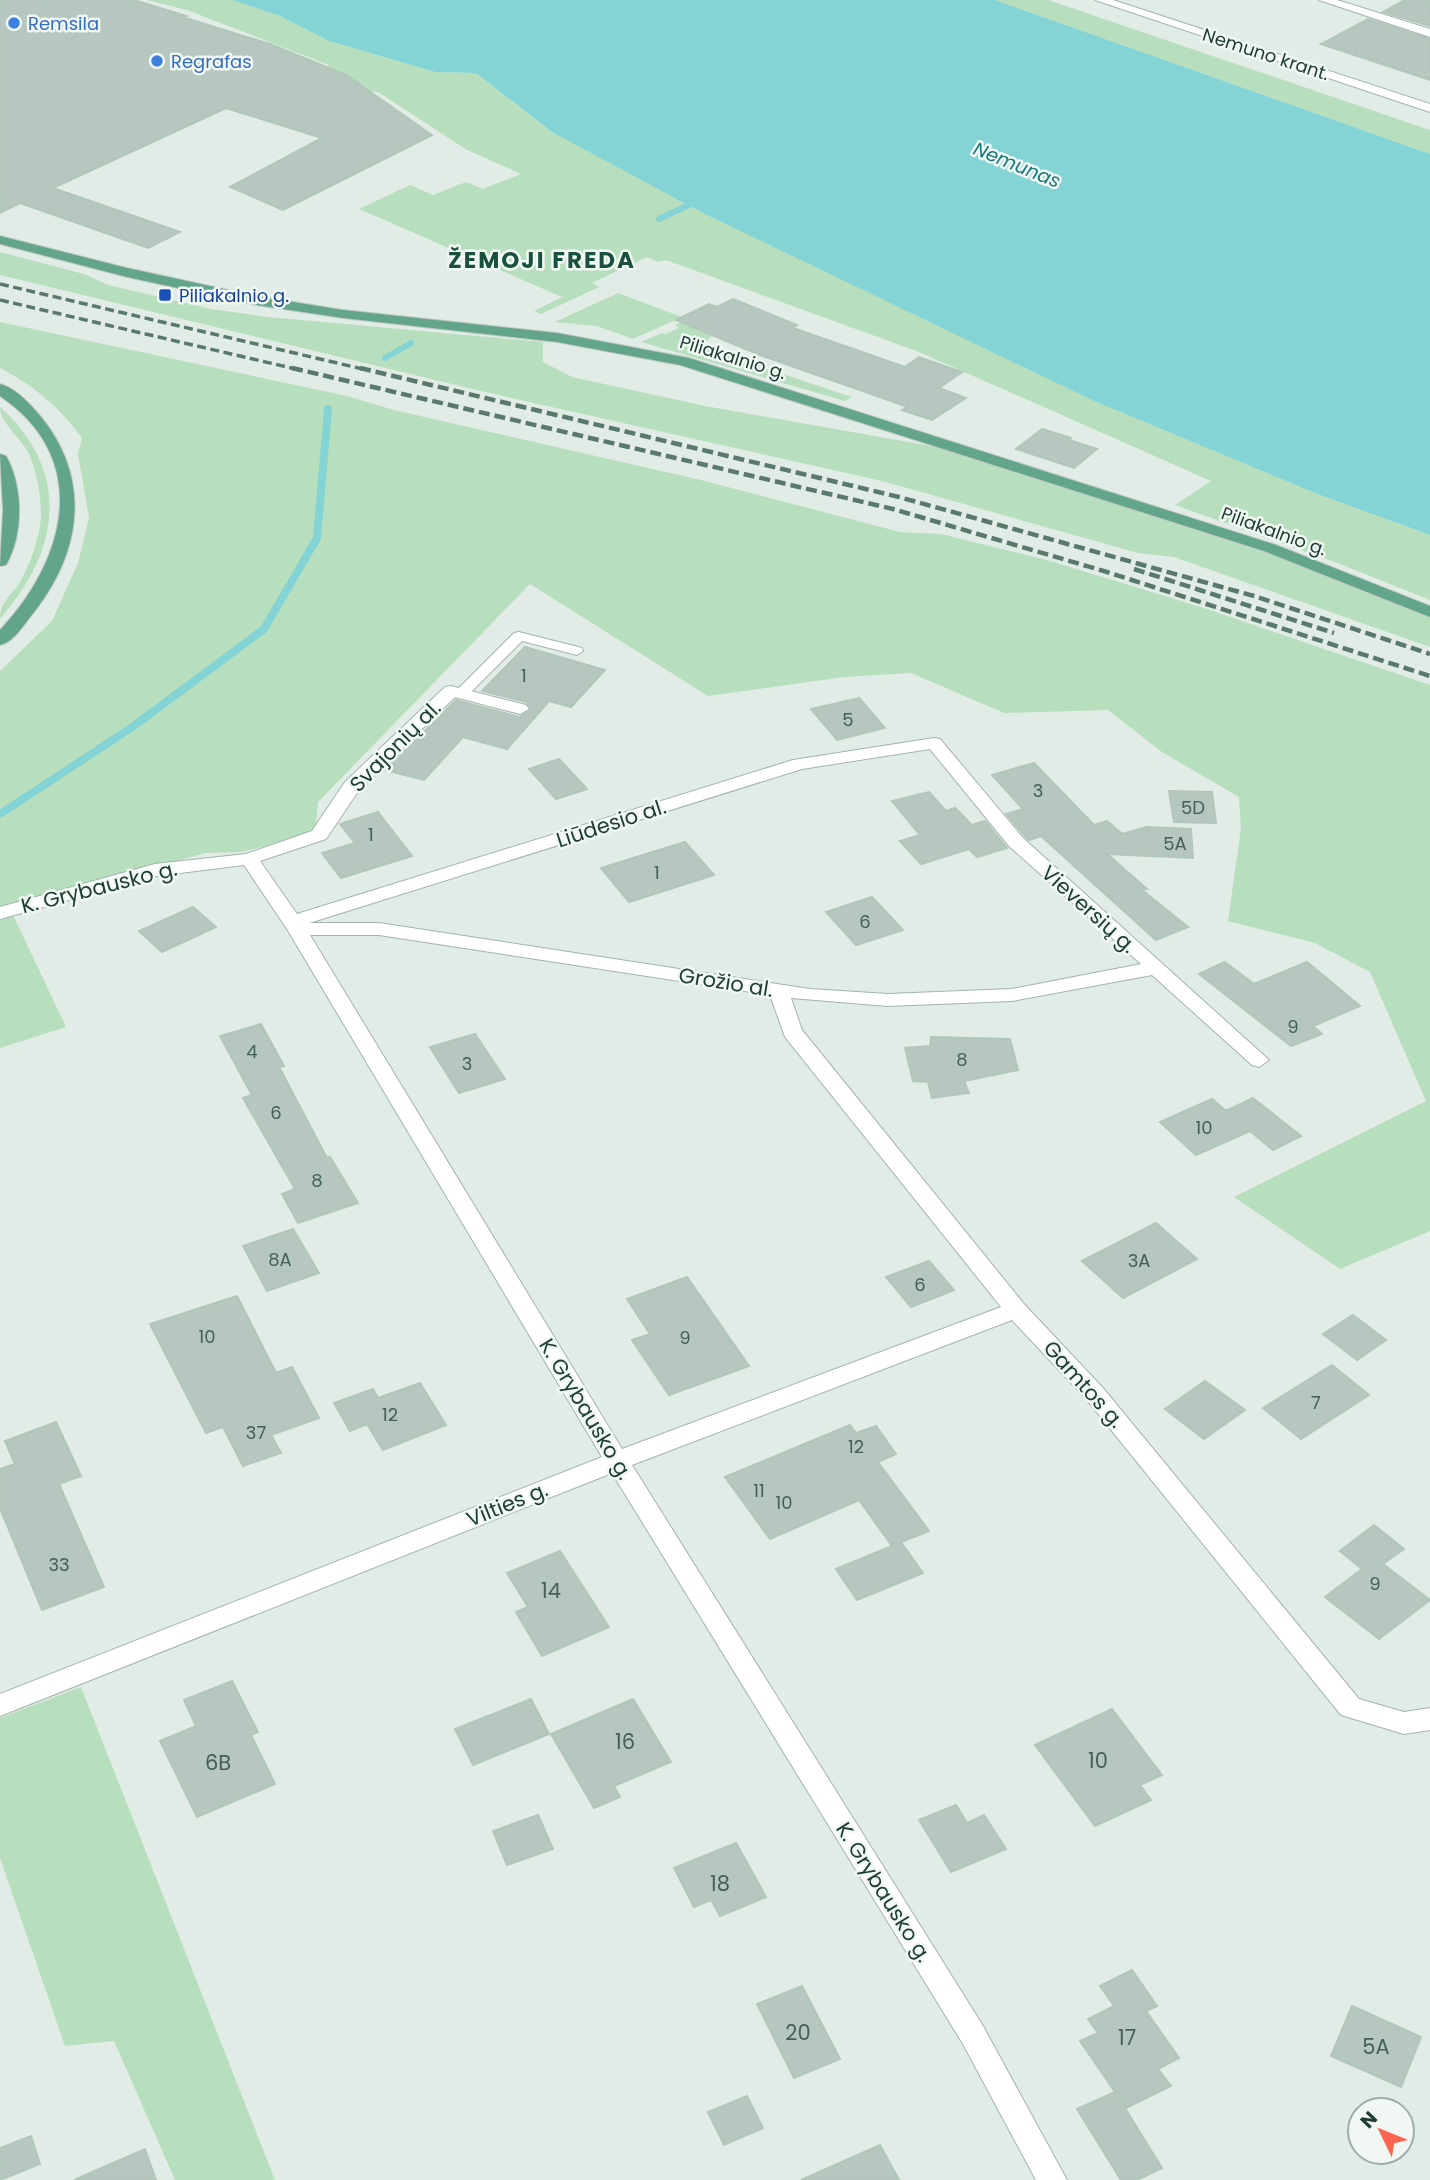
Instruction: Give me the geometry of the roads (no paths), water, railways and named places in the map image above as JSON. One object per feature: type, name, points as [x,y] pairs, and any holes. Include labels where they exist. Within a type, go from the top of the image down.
[{"type":"main road","name":"Piliakalnio g.","points":[[0,240],[275,304],[343,314],[520,331],[604,344],[684,361],[1270,548],[1430,612]]},
{"type":"main road","points":[[0,389],[36,418],[48,436],[63,466],[69,494],[69,525],[61,555],[39,597],[0,640]]},
{"type":"main road","points":[[0,459],[7,477],[11,504],[8,544],[0,561]]},
{"type":"street","name":"Nemuno krant.","points":[[1101,0],[1430,108]]},
{"type":"street","points":[[1325,0],[1430,33]]},
{"type":"street","points":[[1415,29],[1430,21]]},
{"type":"street","name":"Svajonių al.","points":[[249,859],[319,835],[352,786],[451,691],[520,709]]},
{"type":"street","name":"Liūdesio al.","points":[[294,925],[799,764],[934,743]]},
{"type":"street","name":"Vieversių g.","points":[[934,743],[1016,842],[1259,1059]]},
{"type":"street","name":"K. Grybausko g.","points":[[0,913],[155,870],[249,859],[294,925],[617,1461],[973,2035],[1052,2180]]},
{"type":"street","name":"Grožio al.","points":[[294,925],[379,929],[778,990],[888,1000],[1012,995],[1154,968]]},
{"type":"street","name":"Gamtos g.","points":[[778,990],[792,1032],[1016,1310],[1096,1394],[1350,1707],[1404,1723],[1430,1719]]},
{"type":"street","name":"Vilties g.","points":[[0,1705],[617,1461],[1016,1310]]},
{"type":"lane","points":[[461,694],[519,636],[577,651]]},
{"type":"water","name":"Nemunas","points":[[232,0],[995,0],[1430,154],[1430,535],[1320,495],[1094,401],[703,213],[552,132],[476,73],[435,72],[329,41],[280,16]]},
{"type":"waterway","points":[[659,219],[699,200]]},
{"type":"waterway","points":[[385,358],[411,343]]},
{"type":"waterway","points":[[0,814],[131,728],[264,629],[317,538],[328,409]]},
{"type":"railway","points":[[0,284],[367,370]]},
{"type":"railway","points":[[0,300],[300,370]]},
{"type":"railway","points":[[292,368],[893,509],[1107,572],[1430,676]]},
{"type":"railway","points":[[360,368],[899,497],[1254,596],[1430,654]]},
{"type":"railway","points":[[1134,569],[1334,633]]},
{"type":"place","name":"Remsila","points":[[14,23]]},
{"type":"place","name":"Regrafas","points":[[157,61]]},
{"type":"place","name":"Piliakalnio g.","points":[[165,295]]},
{"type":"district","name":"ŽEMOJI FREDA","points":[[542,260]]}]
